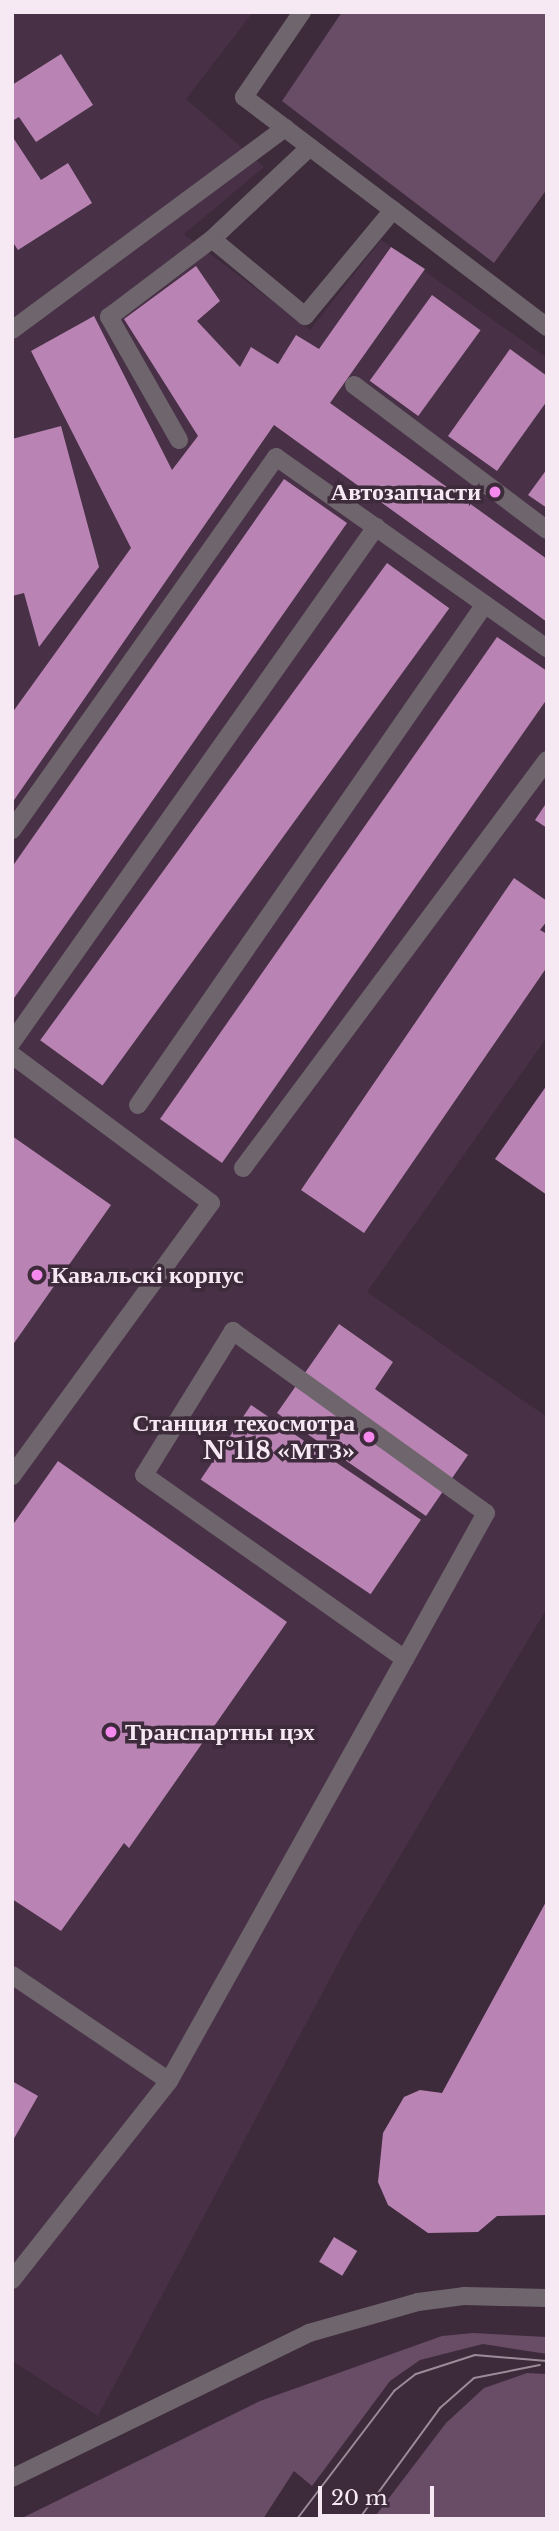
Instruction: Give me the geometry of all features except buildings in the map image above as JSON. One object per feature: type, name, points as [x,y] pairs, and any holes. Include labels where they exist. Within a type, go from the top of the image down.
[{"type":"lane","points":[[302,12],[244,97],[547,327]]},
{"type":"lane","points":[[12,330],[285,128]]},
{"type":"lane","points":[[179,440],[109,317],[212,239],[310,147]]},
{"type":"lane","points":[[212,239],[305,317],[393,210]]},
{"type":"lane","points":[[354,385],[547,530]]},
{"type":"lane","points":[[12,830],[276,457],[547,648]]},
{"type":"lane","points":[[12,1042],[376,527]]},
{"type":"lane","points":[[138,1105],[485,604]]},
{"type":"lane","points":[[243,1168],[547,760]]},
{"type":"lane","points":[[12,1055],[211,1203],[12,1476]]},
{"type":"lane","points":[[15,2271],[169,2081],[405,1659],[486,1513],[233,1331],[144,1475],[405,1659]]},
{"type":"lane","points":[[12,1975],[169,2081]]},
{"type":"lane","points":[[12,2478],[309,2333],[418,2302],[464,2296],[547,2298]]},
{"type":"shaded area","points":[[12,12],[253,12],[186,99],[264,167],[184,234],[310,330],[381,240],[547,358],[547,1037],[367,1292],[547,1417],[547,1608],[352,1937],[98,2416],[12,2361]]},
{"type":"shaded area","points":[[342,12],[547,12],[547,189],[494,263],[282,101]]},
{"type":"shaded area","points":[[473,2333],[547,2337],[547,2354],[483,2344],[420,2360],[390,2381],[312,2486],[294,2471],[263,2519],[20,2519],[260,2401],[442,2336]]},
{"type":"shaded area","points":[[527,2373],[547,2374],[547,2519],[373,2519],[446,2423],[484,2388]]},
{"type":"tram line","points":[[297,2519],[394,2391],[416,2374],[475,2355],[547,2361]]},
{"type":"tram line","points":[[359,2519],[440,2408],[474,2378],[540,2365]]},
{"type":"place","name":"Автозапчасти","points":[[495,492]]},
{"type":"place","name":"Кавальскі корпус","points":[[37,1275]]},
{"type":"place","name":"Станция техосмотра №118 «МТЗ»","points":[[369,1437]]},
{"type":"place","name":"Транспартны цэх","points":[[111,1732]]}]
